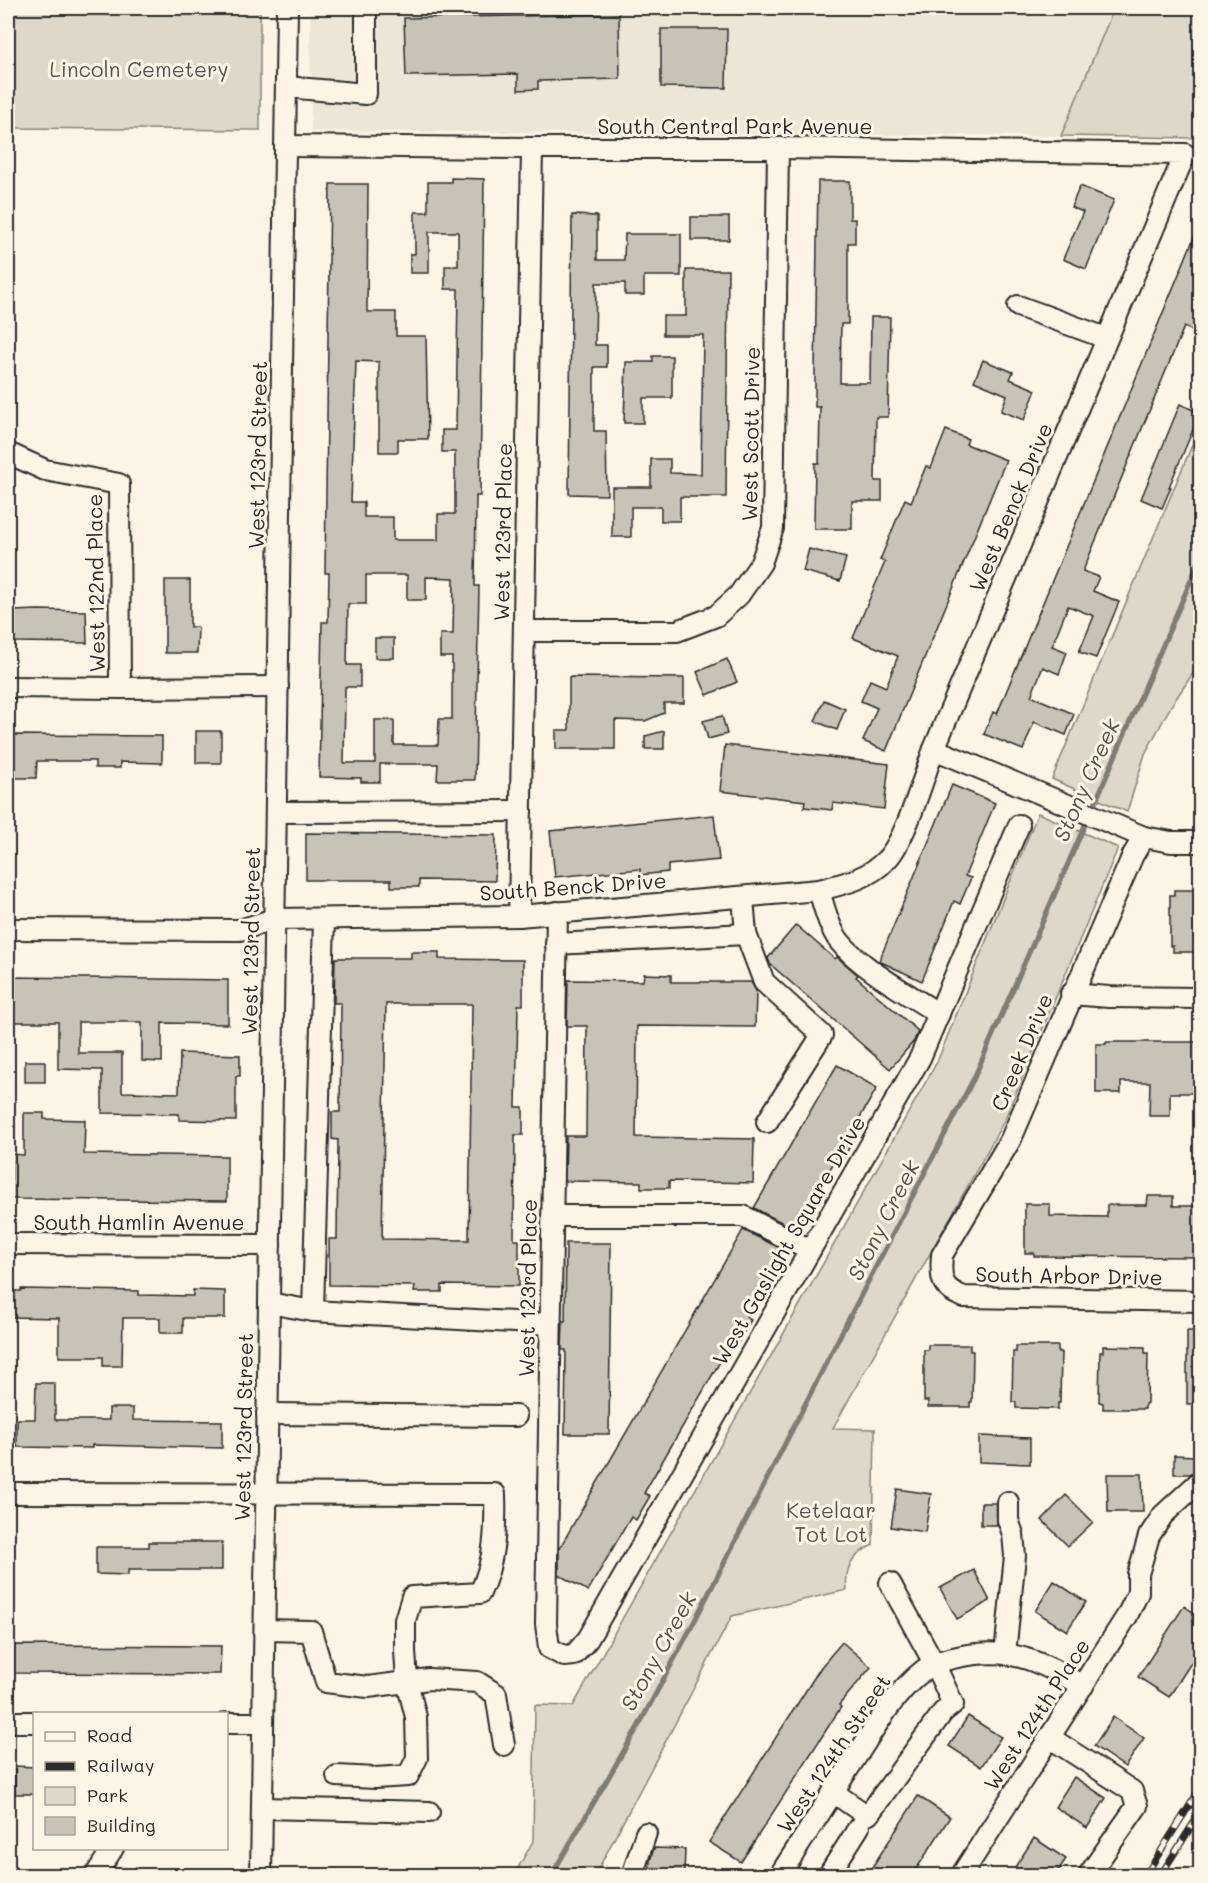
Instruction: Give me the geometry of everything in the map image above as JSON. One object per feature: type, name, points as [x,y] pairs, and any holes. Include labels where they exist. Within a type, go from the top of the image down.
[{"type":"street","name":"West 123rd Street","points":[[261,1875],[287,8]]},
{"type":"street","points":[[286,87],[366,94],[366,8]]},
{"type":"street","name":"South Central Park Avenue","points":[[285,146],[778,148],[1185,153]]},
{"type":"street","name":"West 123rd Place","points":[[519,916],[532,148]]},
{"type":"street","name":"West Scott Drive","points":[[524,631],[677,631],[716,616],[739,595],[761,563],[773,528],[778,148]]},
{"type":"street","name":"West Benck Drive","points":[[871,872],[886,861],[898,844],[934,749],[1185,153]]},
{"type":"street","points":[[1018,306],[1106,338]]},
{"type":"street","name":"West 122nd Place","points":[[8,453],[45,470],[119,484],[120,688]]},
{"type":"street","points":[[8,687],[278,687]]},
{"type":"street","points":[[934,749],[1144,837],[1171,842],[1200,843]]},
{"type":"street","points":[[276,812],[521,811]]},
{"type":"street","name":"West Gaslight Square Drive","points":[[564,1656],[574,1655],[588,1639],[920,1058],[1019,825]]},
{"type":"street","name":"Creek Drive","points":[[943,1283],[940,1270],[942,1255],[1011,1138],[1071,994],[1133,855],[1144,837]]},
{"type":"street","name":"South Benck Drive","points":[[8,929],[240,930],[274,919],[519,916],[819,890],[852,882],[871,872]]},
{"type":"street","points":[[819,890],[827,917],[840,942],[870,970],[939,1014]]},
{"type":"street","points":[[743,897],[746,934],[764,982],[822,1035],[767,1122]]},
{"type":"street","name":"West 123rd Place","points":[[557,912],[546,1624],[549,1648],[564,1656]]},
{"type":"street","points":[[314,1311],[324,919]]},
{"type":"street","points":[[556,944],[746,934]]},
{"type":"street","points":[[1071,994],[1109,997],[1200,998]]},
{"type":"street","points":[[552,1216],[743,1216],[810,1250]]},
{"type":"street","name":"South Hamlin Avenue","points":[[8,1244],[270,1245]]},
{"type":"street","name":"South Arbor Drive","points":[[943,1283],[951,1293],[964,1298],[1200,1301]]},
{"type":"street","points":[[269,1303],[314,1311],[550,1324]]},
{"type":"street","points":[[267,1414],[516,1416]]},
{"type":"street","name":"West 124th Place","points":[[961,1875],[1133,1606],[1138,1593],[1138,1574],[1149,1536],[1163,1515],[1200,1481]]},
{"type":"street","points":[[8,1493],[495,1494],[496,1531],[489,1574],[480,1593],[412,1597],[405,1620],[405,1651],[407,1682],[416,1717],[417,1758],[408,1776],[375,1778],[337,1776]]},
{"type":"street","points":[[1005,1653],[1015,1557],[1013,1534],[1008,1520],[1008,1502]]},
{"type":"street","points":[[833,1792],[866,1815],[869,1814],[943,1712],[953,1704],[934,1663],[890,1582]]},
{"type":"street","points":[[265,1630],[311,1631],[326,1682],[368,1687],[429,1679],[477,1682],[496,1694],[504,1745]]},
{"type":"street","points":[[934,1663],[967,1654],[1005,1653],[1029,1658],[1048,1666],[1083,1686]]},
{"type":"street","name":"West 124th Street","points":[[779,1875],[890,1705],[921,1671],[934,1663]]},
{"type":"street","points":[[8,1722],[33,1722]]},
{"type":"street","points":[[228,1723],[263,1723]]},
{"type":"street","points":[[1050,1737],[1132,1791],[1137,1806],[1088,1875]]},
{"type":"street","points":[[262,1808],[429,1812]]},
{"type":"street","points":[[828,1875],[859,1827]]},
{"type":"street","points":[[632,1875],[646,1833]]},
{"type":"street","points":[[95,1875],[112,1850]]},
{"type":"shaded area","points":[[310,8],[1114,8],[1061,136],[311,131]]},
{"type":"green space","name":"Lincoln Cemetery","points":[[8,8],[260,8],[260,130],[8,128]]},
{"type":"green space","points":[[1114,8],[1200,8],[1200,138],[1061,136]]},
{"type":"green space","points":[[1200,426],[1200,663],[1171,706],[1145,754],[1127,812],[1052,779]]},
{"type":"green space","name":"Ketelaar Tot Lot","points":[[1038,813],[1118,848],[1005,1119],[833,1428],[875,1429],[873,1545],[855,1557],[851,1563],[847,1575],[847,1590],[732,1616],[595,1875],[514,1875],[533,1841],[535,1705],[573,1706],[937,1062]]},
{"type":"building","points":[[619,14],[620,79],[538,81],[538,89],[518,90],[518,74],[406,76],[404,18]]},
{"type":"building","points":[[661,29],[727,29],[726,88],[661,87]]},
{"type":"building","points":[[451,178],[484,179],[480,496],[476,496],[475,586],[479,586],[475,780],[437,780],[438,764],[380,764],[380,782],[361,782],[361,778],[319,777],[322,622],[328,622],[329,573],[325,573],[330,184],[368,184],[367,312],[396,312],[396,336],[426,336],[428,439],[398,439],[398,452],[379,452],[379,362],[356,361],[351,502],[364,502],[364,517],[393,517],[393,540],[438,540],[438,514],[455,514],[455,452],[442,452],[442,430],[456,430],[458,289],[445,289],[445,266],[458,266],[458,232],[429,232],[429,273],[410,273],[410,254],[415,254],[415,212],[428,212],[428,182],[451,182]],"holes":[[[366,575],[407,575],[407,600],[426,600],[426,577],[454,578],[453,634],[440,634],[440,657],[452,657],[452,719],[439,719],[438,745],[394,745],[394,720],[375,720],[375,763],[344,763],[345,687],[360,687],[360,665],[347,665],[348,604],[366,604]]]},
{"type":"building","points":[[818,181],[850,181],[850,219],[855,219],[855,243],[848,243],[848,324],[841,324],[840,383],[870,383],[871,317],[890,317],[888,417],[876,417],[875,481],[882,481],[882,501],[852,501],[852,529],[814,529],[815,463],[819,463],[820,407],[815,407]]},
{"type":"building","points":[[1080,186],[1114,200],[1086,269],[1063,259],[1083,212],[1071,207]]},
{"type":"building","points":[[572,215],[597,216],[597,260],[624,260],[625,234],[681,234],[681,276],[644,276],[644,295],[625,295],[625,283],[596,283],[595,345],[607,345],[607,367],[594,367],[594,431],[606,431],[607,495],[569,494]]},
{"type":"building","points":[[691,217],[729,217],[729,240],[691,240]]},
{"type":"building","points":[[1200,223],[1200,334],[1184,327],[1083,571],[1099,577],[1093,591],[1119,602],[1096,658],[1079,652],[1094,616],[1068,606],[1052,646],[1067,652],[1059,674],[1043,667],[1031,696],[1074,714],[1066,735],[1034,722],[1023,750],[984,734],[993,712],[997,714]]},
{"type":"building","points":[[686,270],[728,270],[726,497],[680,497],[680,521],[661,521],[661,507],[631,507],[631,537],[612,537],[612,487],[651,487],[651,459],[670,459],[670,473],[701,474],[703,335],[663,335],[663,316],[686,316]]},
{"type":"building","points":[[653,356],[672,356],[672,398],[643,398],[643,423],[624,423],[626,362],[653,362]]},
{"type":"building","points":[[983,360],[1013,372],[1010,379],[1036,390],[1024,420],[1001,411],[1007,395],[974,381]]},
{"type":"building","points":[[1180,404],[1200,413],[1162,508],[1141,499]]},
{"type":"building","points":[[946,430],[968,439],[966,444],[1006,460],[886,751],[863,741],[877,708],[861,701],[870,680],[886,687],[898,656],[853,638],[885,562],[880,560],[905,499],[911,502],[926,466],[931,468]]},
{"type":"building","points":[[809,549],[846,558],[840,581],[803,571]]},
{"type":"building","points":[[165,580],[190,580],[190,627],[198,627],[197,653],[165,653]]},
{"type":"building","points":[[13,611],[86,611],[87,643],[13,642]]},
{"type":"building","points":[[375,638],[394,638],[394,658],[375,658]]},
{"type":"building","points":[[727,659],[737,682],[707,695],[697,672]]},
{"type":"building","points":[[569,677],[684,678],[684,703],[664,703],[664,713],[645,721],[615,720],[615,749],[556,749],[556,730],[569,730]]},
{"type":"building","points":[[824,700],[845,709],[837,730],[815,721]]},
{"type":"building","points":[[722,716],[727,734],[708,739],[703,721]]},
{"type":"building","points":[[196,731],[221,731],[221,763],[196,763]]},
{"type":"building","points":[[664,731],[664,749],[645,749],[645,736]]},
{"type":"building","points":[[12,735],[162,736],[162,763],[120,762],[120,768],[95,768],[95,761],[37,761],[36,778],[12,778]]},
{"type":"building","points":[[725,745],[889,764],[884,809],[833,803],[832,810],[804,807],[805,801],[720,791]]},
{"type":"building","points":[[952,785],[995,803],[965,876],[971,878],[960,904],[954,901],[922,981],[879,961]]},
{"type":"building","points":[[714,815],[719,860],[668,865],[668,872],[640,875],[640,869],[555,877],[550,831]]},
{"type":"building","points":[[306,833],[496,835],[495,881],[419,880],[419,887],[391,887],[391,880],[306,880]]},
{"type":"building","points":[[1174,890],[1200,890],[1200,952],[1173,952],[1173,946],[1170,946],[1170,895],[1174,895]]},
{"type":"building","points":[[796,925],[835,959],[837,957],[858,975],[856,977],[918,1031],[914,1041],[890,1069],[770,964],[768,958]]},
{"type":"building","points":[[411,952],[439,952],[439,959],[523,960],[523,1005],[518,1005],[516,1107],[523,1107],[523,1135],[515,1135],[514,1240],[519,1240],[519,1286],[442,1285],[442,1292],[414,1292],[415,1286],[329,1285],[329,1239],[337,1239],[338,1140],[332,1139],[332,1112],[340,1112],[341,1003],[334,1003],[335,958],[411,958]],"holes":[[[386,1004],[472,1004],[469,1240],[382,1239]]]},
{"type":"building","points":[[644,974],[671,975],[671,982],[751,982],[756,991],[755,1027],[637,1026],[636,1137],[754,1139],[753,1183],[669,1181],[669,1188],[641,1188],[641,1182],[565,1181],[566,1136],[586,1136],[587,1026],[567,1026],[568,980],[643,981]]},
{"type":"building","points":[[13,977],[228,980],[228,1024],[162,1023],[162,1062],[142,1061],[142,1022],[78,1022],[78,1053],[122,1053],[122,1092],[179,1093],[180,1053],[240,1055],[240,1076],[236,1076],[236,1121],[179,1120],[179,1114],[102,1113],[102,1070],[58,1069],[58,1022],[13,1022]]},
{"type":"building","points":[[1106,1042],[1200,1042],[1200,1093],[1170,1093],[1170,1116],[1149,1116],[1150,1082],[1121,1082],[1121,1093],[1096,1093],[1096,1044],[1106,1044]]},
{"type":"building","points":[[25,1061],[45,1061],[45,1082],[25,1082]]},
{"type":"building","points":[[837,1065],[877,1088],[851,1133],[856,1136],[842,1160],[837,1157],[795,1229],[754,1208]]},
{"type":"building","points":[[24,1113],[44,1113],[44,1119],[85,1120],[84,1154],[227,1156],[227,1201],[11,1199],[11,1154],[24,1155]]},
{"type":"building","points":[[1148,1196],[1173,1196],[1173,1206],[1200,1206],[1200,1257],[1034,1256],[1034,1253],[1025,1253],[1025,1204],[1050,1204],[1050,1216],[1107,1217],[1107,1205],[1147,1205]]},
{"type":"building","points":[[743,1230],[784,1250],[746,1317],[751,1320],[737,1344],[732,1341],[644,1493],[650,1496],[636,1520],[631,1517],[588,1591],[559,1575],[559,1549]]},
{"type":"building","points":[[566,1243],[611,1243],[609,1434],[565,1434],[566,1350],[562,1350],[563,1321],[565,1321]]},
{"type":"building","points":[[21,1289],[139,1291],[139,1295],[193,1296],[193,1290],[225,1291],[225,1318],[183,1318],[183,1333],[160,1333],[160,1318],[123,1318],[122,1366],[103,1366],[103,1357],[59,1357],[59,1318],[8,1317],[8,1291],[21,1291]]},
{"type":"building","points":[[1187,1331],[1200,1331],[1200,1404],[1187,1404]]},
{"type":"building","points":[[928,1345],[970,1345],[970,1351],[973,1351],[970,1407],[928,1407],[928,1401],[924,1401],[924,1350],[928,1350]]},
{"type":"building","points":[[1016,1346],[1058,1346],[1058,1352],[1061,1352],[1058,1409],[1016,1408],[1016,1402],[1012,1402],[1013,1352],[1016,1352]]},
{"type":"building","points":[[1103,1346],[1145,1347],[1145,1353],[1148,1353],[1145,1409],[1103,1409],[1103,1403],[1099,1402],[1100,1352],[1103,1352]]},
{"type":"building","points":[[36,1383],[55,1383],[55,1420],[109,1420],[109,1408],[133,1408],[133,1420],[222,1421],[222,1448],[92,1445],[92,1448],[17,1447],[17,1419],[35,1419]]},
{"type":"building","points":[[979,1436],[1030,1438],[1030,1464],[979,1462]]},
{"type":"building","points":[[1174,1455],[1194,1456],[1194,1471],[1190,1474],[1174,1474]]},
{"type":"building","points":[[1107,1474],[1142,1474],[1143,1512],[1108,1512]]},
{"type":"building","points":[[897,1489],[931,1494],[925,1532],[891,1527]]},
{"type":"building","points":[[1066,1495],[1093,1522],[1068,1546],[1042,1520]]},
{"type":"building","points":[[981,1503],[996,1503],[997,1525],[981,1525]]},
{"type":"building","points":[[149,1542],[222,1542],[222,1570],[128,1570],[128,1575],[96,1574],[96,1547],[149,1547]]},
{"type":"building","points":[[974,1570],[990,1601],[957,1619],[940,1588]]},
{"type":"building","points":[[1054,1581],[1086,1602],[1067,1631],[1035,1611]]},
{"type":"building","points":[[1184,1606],[1200,1617],[1200,1649],[1169,1697],[1138,1677]]},
{"type":"building","points":[[842,1642],[871,1667],[839,1705],[841,1707],[741,1862],[709,1842],[821,1667]]},
{"type":"building","points":[[8,1645],[221,1646],[220,1674],[8,1673]]},
{"type":"building","points":[[968,1716],[1001,1737],[981,1767],[949,1746]]},
{"type":"building","points":[[1113,1717],[1144,1738],[1125,1767],[1094,1746]]},
{"type":"building","points":[[15,1766],[33,1767],[33,1794],[15,1794]]},
{"type":"building","points":[[1074,1777],[1106,1798],[1087,1828],[1055,1807]]},
{"type":"building","points":[[918,1796],[950,1817],[912,1875],[867,1875]]},
{"type":"building","points":[[1034,1838],[1066,1859],[1055,1875],[1027,1875],[1015,1867]]},
{"type":"building","points":[[654,1848],[685,1849],[684,1875],[649,1875]]},
{"type":"waterway","name":"Stony Creek","points":[[1092,810],[1200,559]]},
{"type":"waterway","name":"Stony Creek","points":[[551,1876],[639,1725],[693,1624],[974,1078],[1088,818]]},
{"type":"railway","points":[[1145,1876],[1200,1789]]},
{"type":"railway","points":[[1160,1876],[1200,1813]]}]
